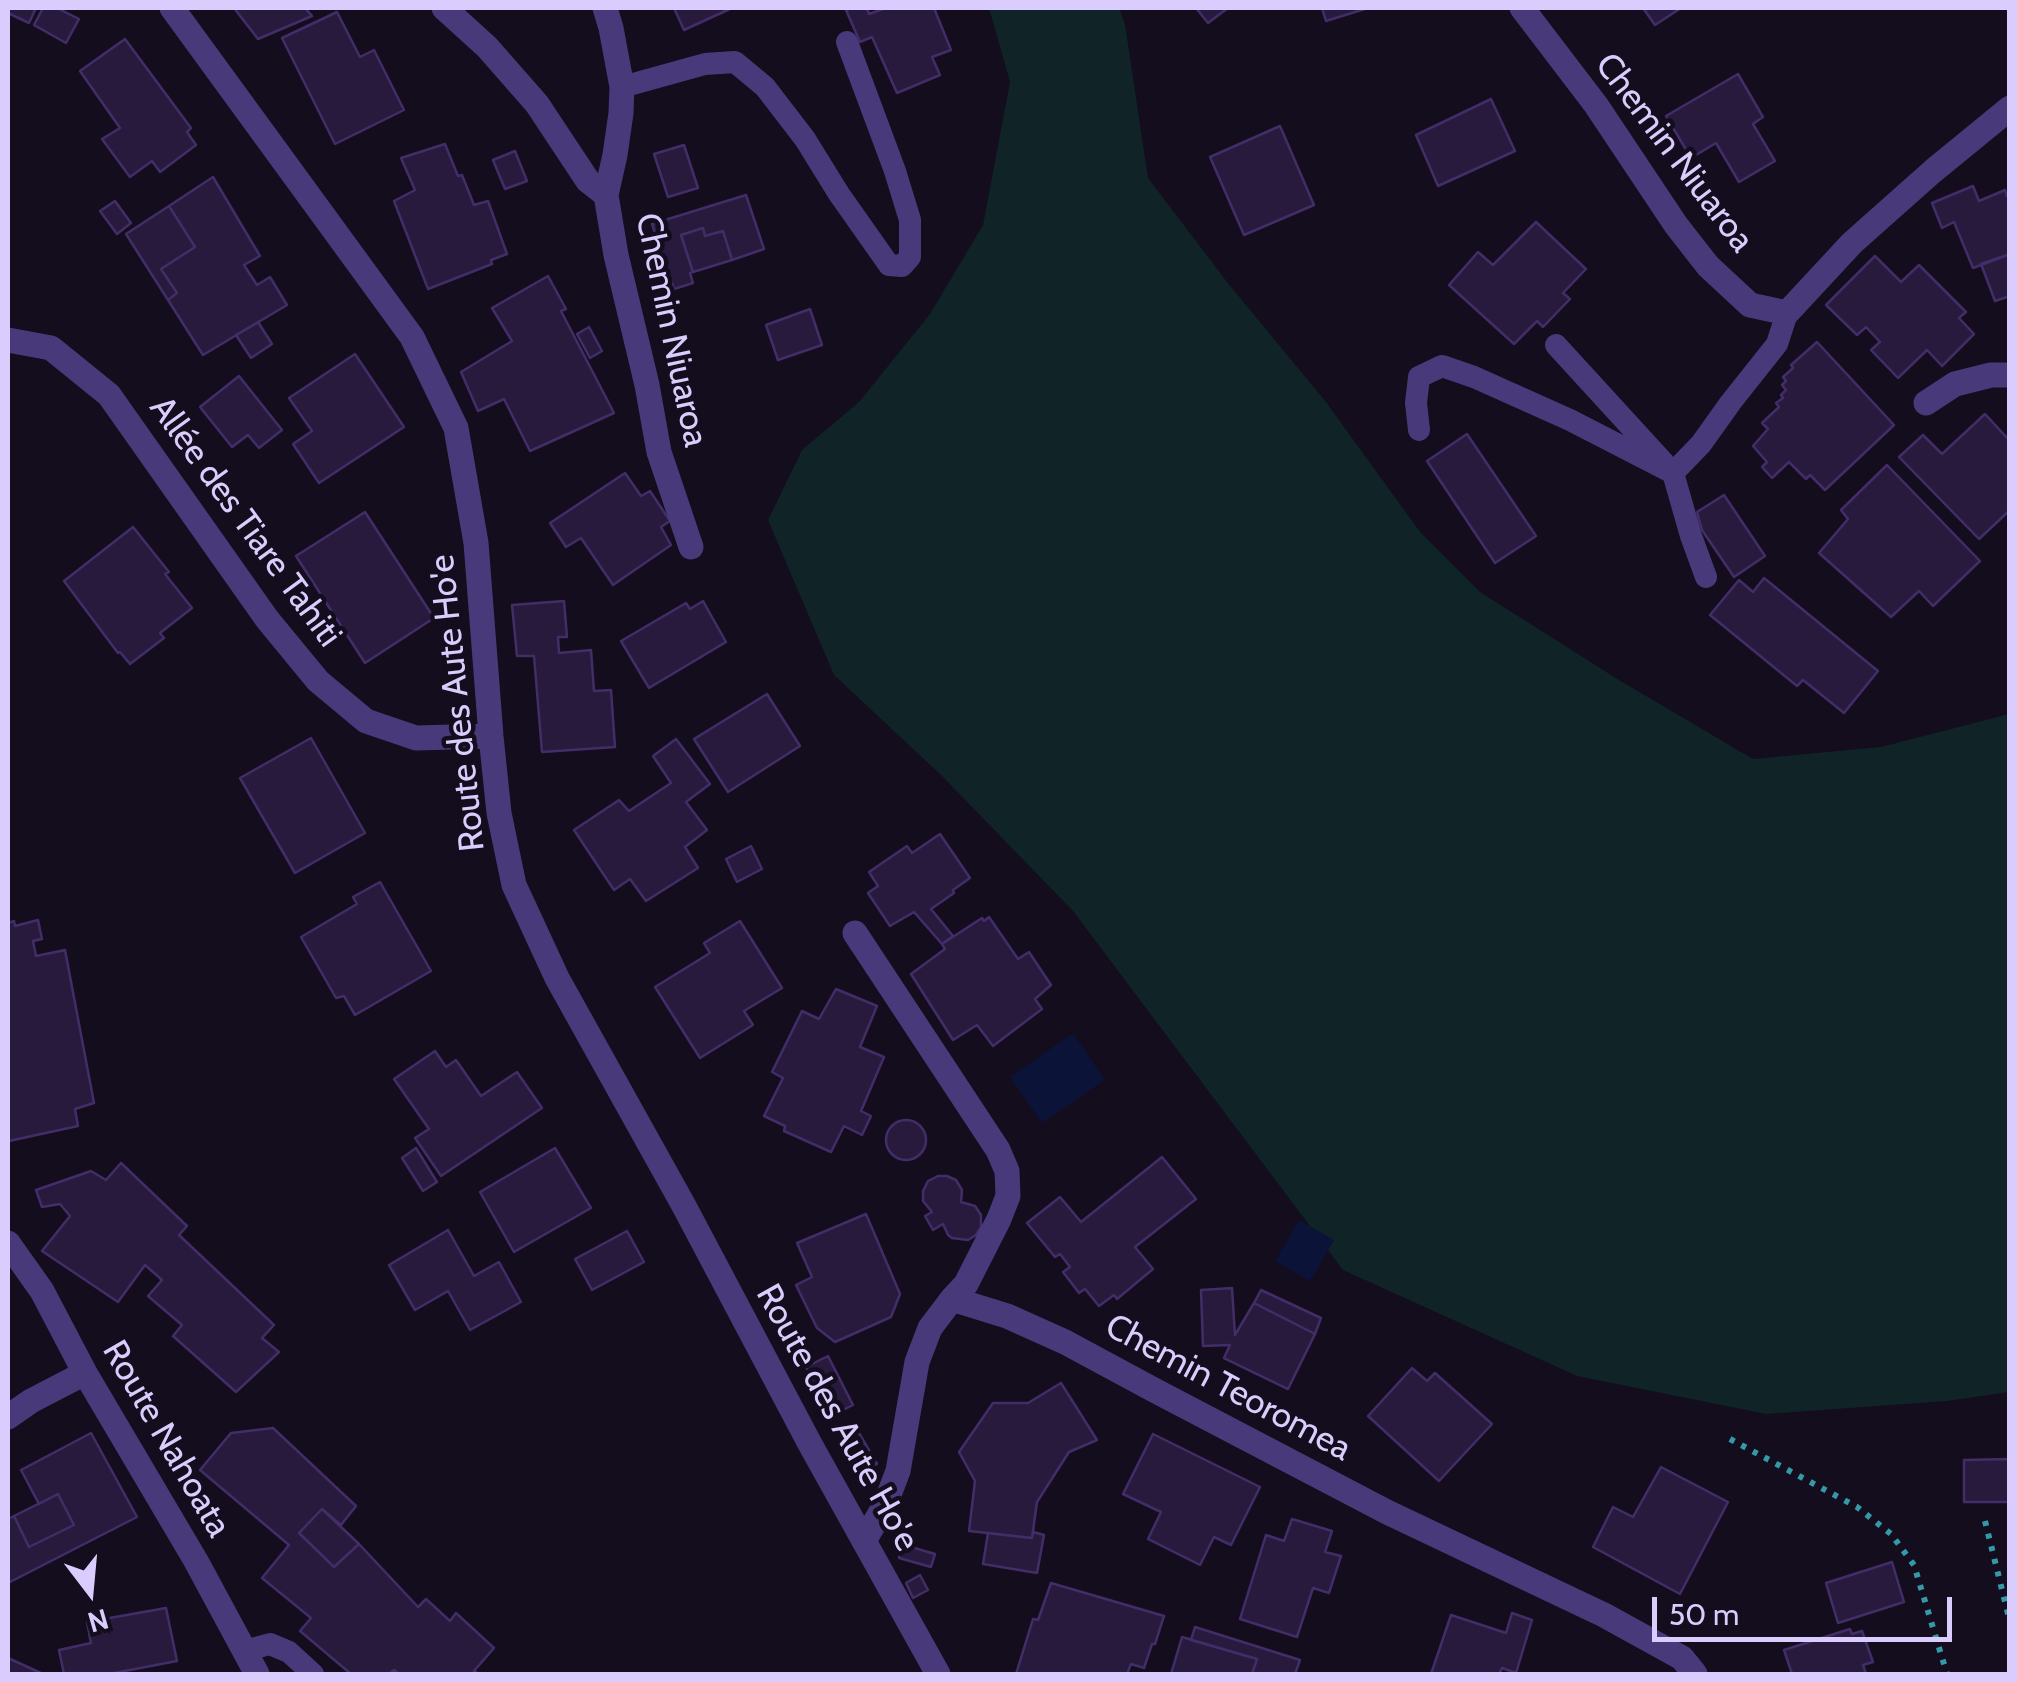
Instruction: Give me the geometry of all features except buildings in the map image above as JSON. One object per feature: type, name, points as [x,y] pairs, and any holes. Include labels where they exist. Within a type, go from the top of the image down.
[{"type":"street","name":"Route des Aute Ho'e","points":[[172,8],[412,337],[456,428],[476,543],[491,736],[514,884],[557,978],[938,1674]]},
{"type":"street","points":[[444,8],[487,47],[537,104],[588,181],[606,194]]},
{"type":"street","name":"Chemin Niuaroa","points":[[605,8],[622,87],[615,155],[606,194],[659,452],[691,547]]},
{"type":"street","name":"Chemin Niuaroa","points":[[1522,8],[1596,105],[1708,266],[1750,305],[1787,312]]},
{"type":"street","points":[[1787,312],[1852,243],[2010,108]]},
{"type":"street","name":"Allée des Tiare Tahiti","points":[[8,340],[51,348],[109,395],[267,619],[318,681],[366,720],[416,738],[491,736]]},
{"type":"street","points":[[1926,403],[1955,384],[1991,375],[2010,376]]},
{"type":"street","points":[[855,933],[998,1150],[1007,1171],[1008,1196],[966,1284],[930,1328],[917,1362],[898,1471],[864,1542]]},
{"type":"street","name":"Route Nahoata","points":[[8,1243],[42,1291],[257,1674]]},
{"type":"street","name":"Chemin Teoromea","points":[[952,1299],[1006,1316],[1065,1342],[1387,1512],[1604,1616],[1682,1658],[1695,1674]]},
{"type":"street","points":[[8,1417],[86,1373]]},
{"type":"lane","points":[[622,87],[705,64],[736,62],[765,87],[795,126],[888,264],[902,266],[910,256],[910,220],[847,42]]},
{"type":"lane","points":[[1673,472],[1701,444],[1777,344],[1787,312]]},
{"type":"lane","points":[[1556,345],[1673,472],[1706,578]]},
{"type":"lane","points":[[1419,430],[1419,377],[1442,366],[1474,376],[1570,420],[1673,472]]},
{"type":"lane","points":[[244,1650],[270,1644],[289,1652],[313,1674]]},
{"type":"path","points":[[1730,1439],[1857,1508],[1890,1534],[1914,1565],[1947,1674]]},
{"type":"path","points":[[1985,1522],[2010,1622]]},
{"type":"green space","points":[[989,8],[1119,8],[1125,24],[1148,178],[1326,402],[1420,532],[1480,592],[1753,759],[1881,747],[2009,714],[2009,1392],[1947,1401],[1766,1414],[1577,1376],[1343,1270],[1073,911],[941,775],[834,675],[768,520],[802,450],[859,402],[930,314],[983,225],[1010,82]]},
{"type":"water","points":[[1073,1033],[1105,1080],[1042,1123],[1010,1077]]},
{"type":"water","points":[[1299,1220],[1334,1240],[1310,1281],[1275,1261]]}]
